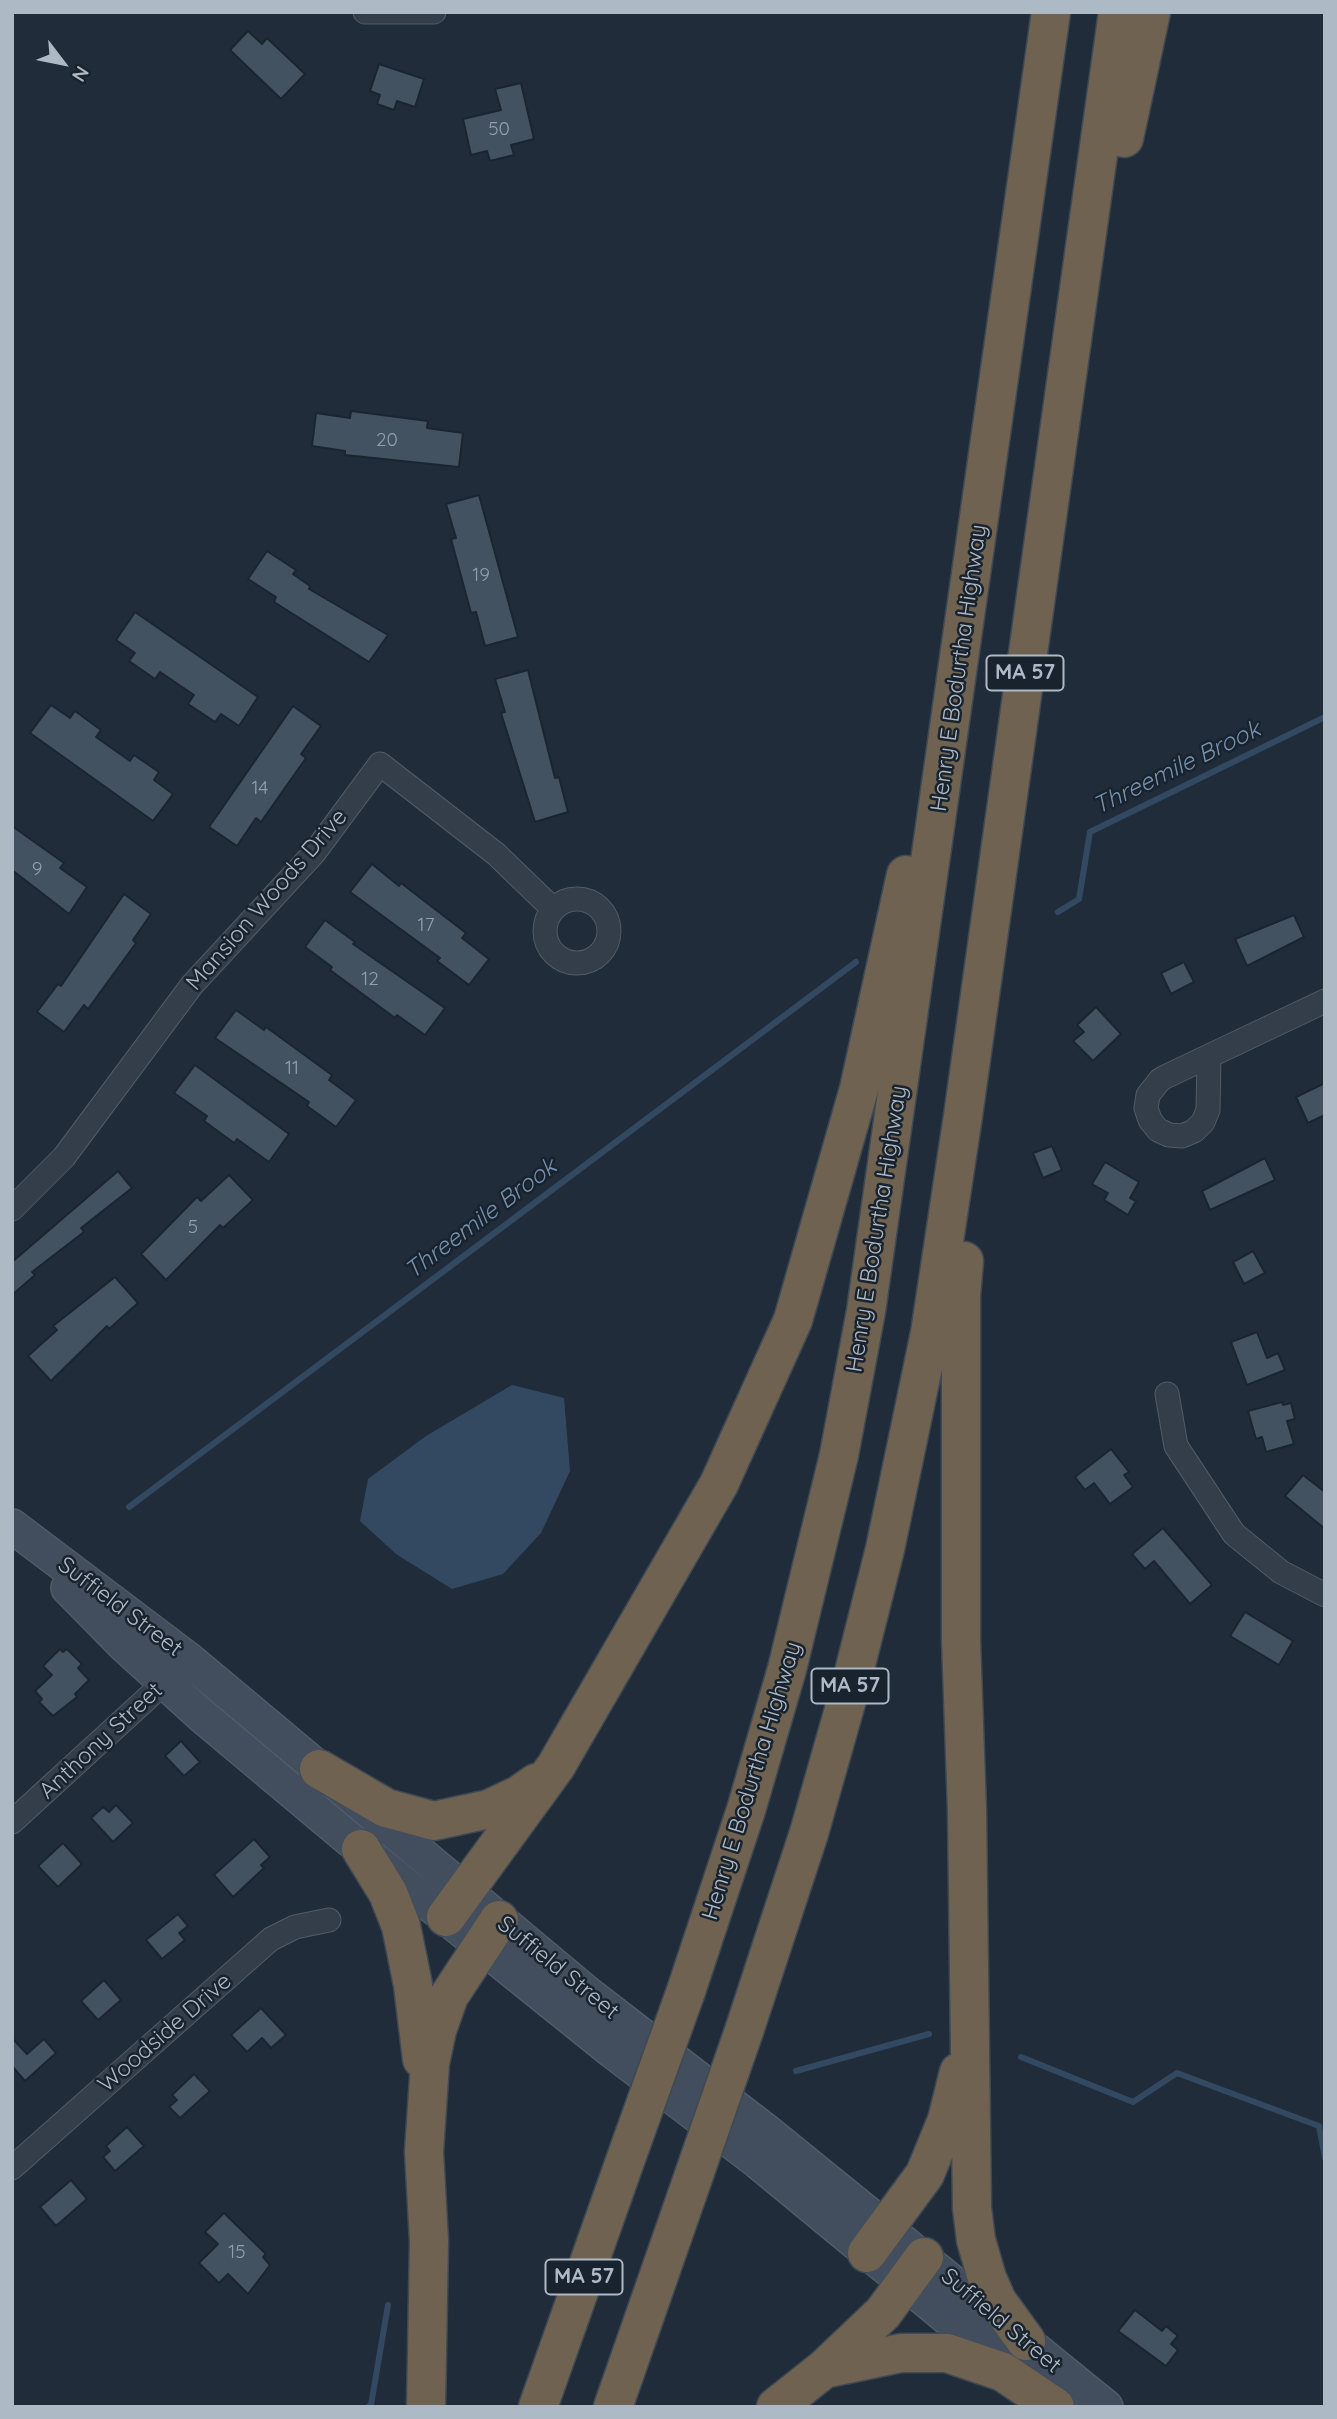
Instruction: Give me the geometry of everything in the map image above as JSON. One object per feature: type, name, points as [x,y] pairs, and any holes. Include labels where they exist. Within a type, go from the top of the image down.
[{"type":"highway","name":"Henry E Bodurtha Highway","points":[[538,2407],[686,1991],[768,1739],[806,1598],[841,1443],[878,1238],[1051,12]]},
{"type":"highway","name":"MA 57","points":[[613,2407],[744,2031],[830,1763],[901,1477],[942,1260],[1118,12]]},
{"type":"highway","points":[[1055,462],[1151,12]]},
{"type":"highway","points":[[455,1904],[556,1766],[719,1484],[793,1320],[859,1089],[971,586]]},
{"type":"highway","points":[[999,862],[961,1296],[961,1640],[974,2227],[992,2290],[1026,2342]]},
{"type":"highway","points":[[319,1769],[386,1808],[434,1821],[474,1815],[505,1803],[556,1766]]},
{"type":"highway","points":[[360,1849],[392,1901],[404,1939],[413,1986],[426,2103]]},
{"type":"highway","points":[[426,2407],[430,2293],[424,2152],[431,2055],[442,2013],[461,1974],[491,1933]]},
{"type":"highway","points":[[877,2241],[914,2193],[933,2156],[955,2090],[971,2015]]},
{"type":"highway","points":[[776,2407],[824,2369],[883,2313],[915,2271]]},
{"type":"highway","points":[[824,2369],[901,2353],[947,2353],[1003,2372],[1056,2407]]},
{"type":"main road","name":"Suffield Street","points":[[12,1525],[176,1671],[360,1849],[455,1904]]},
{"type":"main road","name":"Suffield Street","points":[[12,1531],[176,1671],[319,1769],[455,1904],[915,2271],[1056,2407]]},
{"type":"main road","name":"Suffield Street","points":[[915,2271],[1026,2342],[1095,2403]]},
{"type":"street","points":[[365,12],[434,12]]},
{"type":"street","name":"Mansion Woods Drive","points":[[12,1209],[64,1157],[192,985],[314,853],[380,765],[486,845],[553,909]]},
{"type":"street","points":[[1209,1056],[1325,1001]]},
{"type":"street","points":[[1167,1394],[1176,1446],[1234,1534],[1281,1572],[1325,1595]]},
{"type":"street","name":"Anthony Street","points":[[12,1822],[176,1671]]},
{"type":"street","name":"Woodside Drive","points":[[12,2168],[271,1939],[295,1927],[329,1920]]},
{"type":"water","points":[[512,1385],[564,1398],[570,1471],[541,1533],[503,1574],[452,1589],[396,1554],[360,1521],[368,1479],[426,1436]]},
{"type":"building","points":[[248,31],[262,44],[267,38],[305,74],[281,99],[230,50]]},
{"type":"building","points":[[379,64],[424,79],[415,107],[397,101],[394,110],[377,104],[380,95],[370,91]]},
{"type":"building","points":[[521,83],[534,139],[511,145],[514,155],[490,161],[487,151],[471,155],[463,119],[501,110],[495,89]]},
{"type":"building","points":[[351,411],[428,421],[427,428],[463,433],[459,467],[345,455],[345,451],[312,446],[316,413],[350,418]]},
{"type":"building","points":[[479,495],[518,637],[485,646],[476,612],[471,613],[451,539],[456,538],[446,504]]},
{"type":"building","points":[[267,551],[296,570],[293,574],[310,586],[309,589],[388,635],[369,662],[274,602],[276,597],[248,579]]},
{"type":"building","points":[[135,612],[258,697],[239,726],[221,714],[215,722],[188,704],[194,695],[160,672],[155,679],[129,661],[135,653],[116,640]]},
{"type":"building","points":[[528,670],[555,778],[559,777],[568,812],[535,822],[501,713],[505,712],[495,679]]},
{"type":"building","points":[[51,705],[70,718],[75,711],[101,730],[96,737],[130,761],[134,755],[159,772],[154,780],[173,794],[153,821],[30,733]]},
{"type":"building","points":[[293,706],[321,726],[301,754],[306,758],[261,822],[256,818],[237,846],[209,827]]},
{"type":"building","points":[[12,826],[64,863],[60,868],[87,887],[69,914],[12,870]]},
{"type":"building","points":[[372,864],[466,933],[462,938],[489,959],[469,985],[437,961],[440,958],[350,892]]},
{"type":"building","points":[[124,894],[151,914],[133,940],[136,943],[88,1009],[84,1005],[64,1032],[37,1012],[58,984],[61,986]]},
{"type":"building","points":[[1294,915],[1304,937],[1247,966],[1235,939]]},
{"type":"building","points":[[325,920],[355,942],[353,944],[445,1008],[425,1035],[397,1015],[395,1018],[330,970],[332,967],[305,947]]},
{"type":"building","points":[[1184,962],[1194,982],[1171,994],[1161,973]]},
{"type":"building","points":[[1096,1007],[1121,1034],[1093,1061],[1073,1041],[1084,1032],[1077,1025]]},
{"type":"building","points":[[236,1010],[264,1030],[266,1027],[332,1075],[329,1080],[356,1100],[336,1127],[307,1106],[309,1102],[215,1038]]},
{"type":"building","points":[[195,1065],[289,1134],[269,1162],[237,1139],[234,1143],[204,1121],[207,1116],[174,1093]]},
{"type":"building","points":[[1325,1083],[1325,1115],[1308,1123],[1296,1097]]},
{"type":"building","points":[[1052,1146],[1062,1170],[1043,1178],[1033,1153]]},
{"type":"building","points":[[1265,1158],[1275,1180],[1210,1210],[1202,1191]]},
{"type":"building","points":[[1105,1162],[1139,1182],[1130,1198],[1136,1201],[1128,1215],[1104,1200],[1108,1193],[1092,1184]]},
{"type":"building","points":[[118,1171],[132,1188],[81,1228],[84,1232],[32,1272],[35,1275],[12,1295],[12,1262]]},
{"type":"building","points":[[229,1175],[253,1200],[223,1228],[220,1225],[166,1280],[141,1254],[197,1197],[201,1201]]},
{"type":"building","points":[[1253,1251],[1265,1273],[1244,1284],[1233,1262]]},
{"type":"building","points":[[115,1277],[138,1303],[109,1329],[107,1326],[51,1381],[28,1356],[57,1330],[53,1326]]},
{"type":"building","points":[[1257,1332],[1267,1358],[1278,1353],[1285,1370],[1247,1385],[1231,1342]]},
{"type":"building","points":[[1282,1402],[1283,1405],[1291,1403],[1295,1419],[1287,1421],[1294,1444],[1266,1452],[1262,1437],[1256,1439],[1248,1411]]},
{"type":"building","points":[[1111,1449],[1129,1472],[1124,1475],[1133,1487],[1110,1504],[1094,1483],[1085,1490],[1075,1477]]},
{"type":"building","points":[[1303,1475],[1325,1492],[1325,1529],[1285,1496]]},
{"type":"building","points":[[1163,1528],[1212,1585],[1190,1604],[1154,1561],[1145,1569],[1132,1554]]},
{"type":"building","points":[[1245,1612],[1293,1641],[1279,1665],[1230,1636]]},
{"type":"building","points":[[60,1649],[63,1652],[67,1649],[82,1664],[78,1668],[89,1680],[75,1694],[77,1697],[53,1716],[39,1702],[42,1699],[35,1691],[52,1675],[43,1666]]},
{"type":"building","points":[[181,1741],[200,1762],[184,1776],[165,1756]]},
{"type":"building","points":[[116,1805],[133,1823],[113,1842],[91,1818],[103,1807],[109,1812]]},
{"type":"building","points":[[254,1839],[270,1857],[261,1865],[264,1868],[233,1897],[214,1875]]},
{"type":"building","points":[[63,1843],[82,1864],[58,1887],[38,1866]]},
{"type":"building","points":[[178,1914],[188,1926],[179,1933],[185,1940],[162,1959],[146,1940]]},
{"type":"building","points":[[104,1980],[121,2000],[98,2020],[81,2001]]},
{"type":"building","points":[[261,2008],[286,2035],[271,2048],[262,2038],[247,2052],[231,2035]]},
{"type":"building","points":[[12,2038],[27,2054],[44,2039],[56,2053],[25,2081],[12,2066]]},
{"type":"building","points":[[194,2074],[210,2091],[180,2118],[169,2107],[177,2100],[172,2095]]},
{"type":"building","points":[[127,2127],[144,2146],[115,2171],[103,2157],[110,2151],[106,2146]]},
{"type":"building","points":[[71,2180],[87,2199],[56,2226],[40,2207]]},
{"type":"building","points":[[224,2213],[266,2254],[263,2257],[270,2265],[248,2294],[228,2274],[219,2283],[199,2263],[218,2244],[205,2232]]},
{"type":"building","points":[[1135,2310],[1162,2331],[1166,2326],[1178,2336],[1171,2344],[1178,2350],[1166,2366],[1118,2331]]},
{"type":"waterway","name":"Threemile Brook","points":[[1058,912],[1079,899],[1090,832],[1325,717]]},
{"type":"waterway","name":"Threemile Brook","points":[[129,1507],[856,962]]},
{"type":"waterway","points":[[796,2071],[929,2034]]},
{"type":"waterway","points":[[1021,2057],[1133,2102],[1177,2073],[1319,2126],[1325,2158]]},
{"type":"waterway","points":[[368,2407],[371,2405],[388,2305]]}]
